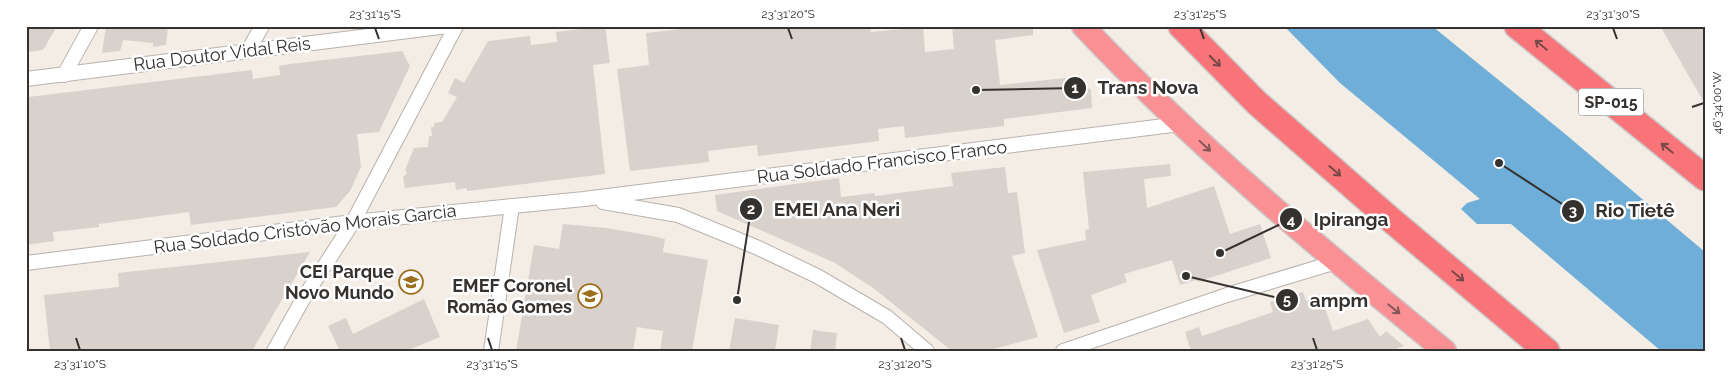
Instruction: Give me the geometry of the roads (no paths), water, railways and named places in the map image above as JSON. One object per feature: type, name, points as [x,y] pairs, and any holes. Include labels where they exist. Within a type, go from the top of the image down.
[{"type":"highway","points":[[1083,26],[1180,124],[1270,206],[1445,351]]},
{"type":"highway","points":[[1181,26],[1257,103],[1390,219],[1547,351]]},
{"type":"highway","name":"SP-015","points":[[1517,26],[1705,178]]},
{"type":"street","points":[[64,75],[91,26]]},
{"type":"street","points":[[248,51],[262,26]]},
{"type":"street","name":"Rua Doutor Vidal Reis","points":[[26,79],[448,26]]},
{"type":"street","points":[[274,351],[312,285],[353,222],[456,26]]},
{"type":"street","name":"Rua Soldado Francisco Franco","points":[[584,199],[1180,124]]},
{"type":"street","points":[[584,199],[650,208],[711,226],[817,276],[887,317],[927,351]]},
{"type":"street","name":"Rua Soldado Cristóvão Morais Garcia","points":[[26,263],[353,222],[584,199]]},
{"type":"street","points":[[491,351],[512,206]]},
{"type":"street","points":[[1063,351],[1227,295],[1336,262]]},
{"type":"water","points":[[1284,26],[1432,26],[1564,133],[1705,252],[1705,351],[1661,351],[1511,224],[1477,224],[1461,209],[1467,203],[1480,199],[1340,83]]},
{"type":"place","name":"Trans Nova","points":[[976,90]]},
{"type":"place","name":"Rio Tietê","points":[[1499,163]]},
{"type":"place","name":"Ipiranga","points":[[1220,253]]},
{"type":"place","name":"ampm","points":[[1186,276]]},
{"type":"place","name":"CEI Parque Novo Mundo","points":[[411,282]]},
{"type":"place","name":"EMEF Coronel Romão Gomes","points":[[590,296]]},
{"type":"place","name":"EMEI Ana Neri","points":[[737,300]]}]
